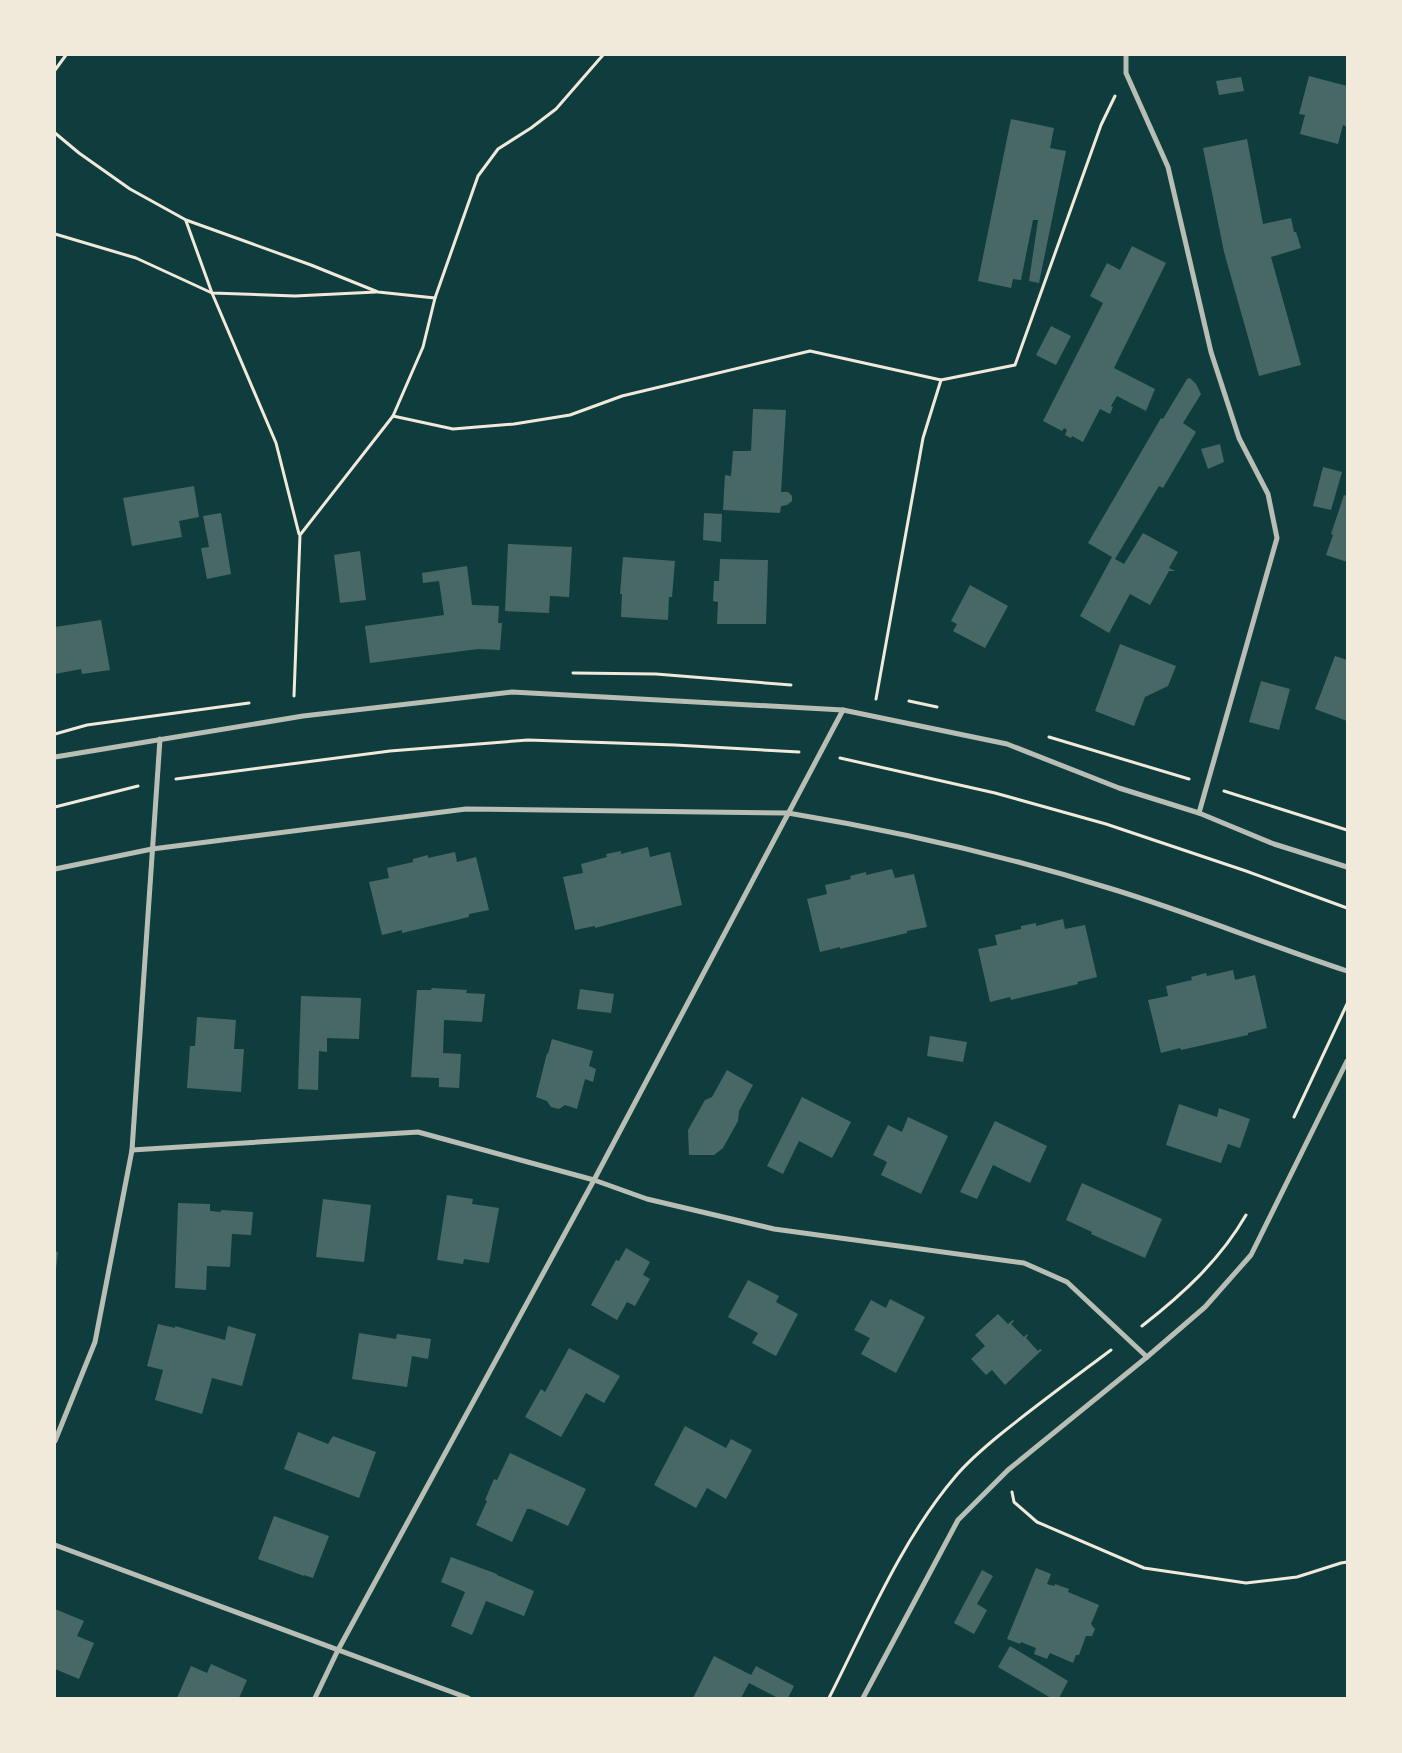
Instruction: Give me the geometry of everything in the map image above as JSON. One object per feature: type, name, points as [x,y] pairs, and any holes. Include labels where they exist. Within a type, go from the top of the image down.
[{"type":"street","points":[[1126,55],[1126,73],[1168,167],[1211,352],[1239,438],[1268,494],[1277,538],[1199,813]]},
{"type":"street","points":[[55,757],[303,716],[512,692],[842,710],[1007,744],[1119,788],[1199,813],[1274,844],[1347,867]]},
{"type":"street","points":[[315,1698],[338,1650],[594,1180],[842,710]]},
{"type":"street","points":[[55,1441],[95,1342],[132,1150],[160,739]]},
{"type":"street","points":[[55,869],[152,849],[466,810],[788,813],[840,822],[976,852],[1112,889],[1347,971]]},
{"type":"street","points":[[864,1698],[958,1520],[1008,1470],[1147,1358],[1205,1307],[1251,1255],[1347,1061]]},
{"type":"street","points":[[132,1150],[418,1132],[594,1180],[647,1199],[774,1229],[1024,1263],[1067,1282],[1147,1358]]},
{"type":"street","points":[[55,1545],[468,1698]]},
{"type":"path","points":[[55,70],[66,55]]},
{"type":"path","points":[[300,535],[393,416],[423,347],[435,298],[478,176],[498,149],[556,109],[604,55]]},
{"type":"path","points":[[393,416],[453,429],[514,424],[570,415],[622,396],[810,351],[941,380],[1015,365],[1101,125],[1126,73]]},
{"type":"path","points":[[55,133],[79,153],[130,189],[186,220],[311,265],[378,292]]},
{"type":"path","points":[[186,220],[212,293],[276,443],[300,535],[294,696]]},
{"type":"path","points":[[55,234],[136,258],[212,293],[295,296],[378,292],[435,298]]},
{"type":"path","points":[[873,716],[923,438],[941,380]]},
{"type":"path","points":[[55,807],[157,781],[390,751],[528,740],[675,745],[820,753],[995,793],[1106,824],[1246,871],[1347,908]]},
{"type":"path","points":[[1293,1120],[1347,1004]]},
{"type":"path","points":[[829,1698],[897,1564],[937,1499],[956,1475],[982,1449],[1183,1292],[1224,1249],[1248,1211]]},
{"type":"path","points":[[1008,1470],[1014,1502],[1037,1522],[1144,1568],[1246,1583],[1297,1577],[1347,1562]]},
{"type":"building","points":[[1309,76],[1347,86],[1347,127],[1343,125],[1338,144],[1300,134],[1305,115],[1299,114]]},
{"type":"building","points":[[1241,77],[1244,91],[1219,95],[1216,81]]},
{"type":"building","points":[[1011,119],[1054,128],[1050,148],[1066,151],[1039,283],[1029,281],[1038,220],[1033,220],[1021,280],[1013,279],[1011,288],[978,281]]},
{"type":"building","points":[[1247,139],[1263,224],[1291,218],[1294,232],[1296,232],[1301,248],[1271,257],[1301,365],[1259,376],[1224,252],[1203,148]]},
{"type":"building","points":[[1132,246],[1166,263],[1114,368],[1155,389],[1146,411],[1117,396],[1111,406],[1113,407],[1110,414],[1100,409],[1083,442],[1072,436],[1071,438],[1065,435],[1067,430],[1064,428],[1062,431],[1043,421],[1103,303],[1090,296],[1107,263],[1120,270]]},
{"type":"building","points":[[1051,326],[1071,336],[1056,365],[1036,355]]},
{"type":"building","points":[[1190,378],[1196,384],[1201,394],[1183,423],[1196,432],[1163,488],[1159,486],[1115,559],[1124,564],[1143,533],[1178,552],[1169,568],[1175,571],[1169,571],[1150,605],[1130,594],[1109,633],[1080,616],[1112,557],[1088,543],[1161,418],[1163,419],[1187,379]]},
{"type":"building","points":[[753,409],[786,410],[781,492],[788,492],[792,496],[792,501],[787,505],[781,506],[780,513],[723,510],[725,475],[731,476],[733,451],[751,451]]},
{"type":"building","points":[[1220,444],[1224,462],[1208,469],[1201,449]]},
{"type":"building","points":[[1323,467],[1342,472],[1331,510],[1313,506]]},
{"type":"building","points":[[194,486],[199,517],[179,521],[182,537],[132,546],[123,498]]},
{"type":"building","points":[[1344,495],[1347,496],[1347,562],[1326,555]]},
{"type":"building","points":[[221,513],[231,574],[207,579],[201,548],[209,547],[203,516]]},
{"type":"building","points":[[704,513],[722,514],[721,542],[703,540]]},
{"type":"building","points":[[508,544],[572,547],[569,597],[550,596],[549,613],[505,611]]},
{"type":"building","points":[[360,551],[366,600],[340,603],[334,555]]},
{"type":"building","points":[[623,557],[675,561],[672,597],[669,597],[668,620],[621,617],[622,594],[620,594]]},
{"type":"building","points":[[720,559],[768,560],[766,624],[717,624],[718,602],[713,601],[714,581],[719,581]]},
{"type":"building","points":[[467,566],[472,605],[499,606],[498,623],[502,623],[500,650],[478,649],[370,663],[365,626],[444,615],[439,581],[423,583],[422,573]]},
{"type":"building","points":[[970,585],[1008,606],[985,648],[953,631],[957,624],[951,621]]},
{"type":"building","points":[[101,620],[110,670],[82,674],[81,669],[55,674],[55,627]]},
{"type":"building","points":[[1120,644],[1176,666],[1168,686],[1145,697],[1134,726],[1095,711]]},
{"type":"building","points":[[1335,656],[1347,660],[1347,721],[1315,709]]},
{"type":"building","points":[[1261,681],[1290,689],[1279,730],[1249,722]]},
{"type":"building","points":[[648,847],[650,857],[670,852],[682,905],[595,928],[595,926],[575,930],[563,877],[583,873],[581,864],[607,857],[606,854],[621,851],[621,854]]},
{"type":"building","points":[[455,852],[457,862],[476,857],[489,910],[469,914],[469,917],[402,933],[402,930],[382,935],[369,882],[389,878],[387,868],[413,862],[413,859],[428,855],[428,858]]},
{"type":"building","points":[[892,869],[895,878],[914,874],[927,927],[840,949],[840,947],[820,952],[807,899],[827,894],[825,885],[851,879],[850,876],[866,872],[866,875]]},
{"type":"building","points":[[1063,919],[1065,929],[1085,925],[1097,977],[1077,982],[1078,984],[1011,1000],[1010,997],[990,1002],[978,949],[997,945],[995,935],[1021,929],[1021,926],[1036,923],[1036,926]]},
{"type":"building","points":[[1233,970],[1235,980],[1255,975],[1267,1028],[1248,1033],[1248,1035],[1161,1053],[1148,1000],[1168,996],[1166,986],[1192,980],[1191,977],[1206,973],[1207,976]]},
{"type":"building","points":[[432,988],[467,990],[466,993],[485,994],[482,1022],[444,1020],[443,1053],[461,1054],[459,1088],[439,1087],[439,1078],[411,1077],[417,990],[431,990]]},
{"type":"building","points":[[580,989],[614,994],[611,1013],[577,1009]]},
{"type":"building","points":[[301,996],[361,998],[359,1039],[327,1038],[327,1052],[319,1051],[318,1090],[298,1089]]},
{"type":"building","points":[[197,1017],[236,1020],[234,1049],[244,1049],[241,1092],[187,1088],[190,1046],[195,1046]]},
{"type":"building","points":[[930,1036],[967,1042],[963,1062],[927,1056]]},
{"type":"building","points":[[552,1039],[593,1051],[589,1066],[596,1069],[593,1082],[585,1079],[577,1109],[565,1105],[559,1109],[551,1107],[547,1101],[536,1097]]},
{"type":"building","points":[[727,1070],[753,1085],[739,1111],[738,1121],[723,1148],[714,1155],[689,1155],[688,1130],[705,1100],[712,1097]]},
{"type":"building","points":[[802,1097],[851,1122],[832,1158],[799,1141],[783,1174],[767,1166]]},
{"type":"building","points":[[1179,1104],[1217,1117],[1219,1108],[1250,1119],[1240,1148],[1228,1144],[1221,1163],[1166,1145]]},
{"type":"building","points":[[908,1117],[948,1136],[921,1194],[881,1175],[887,1162],[873,1155],[888,1125],[902,1132]]},
{"type":"building","points":[[995,1121],[1047,1146],[1030,1183],[993,1165],[977,1199],[960,1192]]},
{"type":"building","points":[[1082,1183],[1162,1219],[1145,1258],[1091,1234],[1092,1232],[1066,1220]]},
{"type":"building","points":[[447,1195],[473,1199],[472,1204],[499,1208],[489,1263],[464,1259],[463,1264],[437,1260]]},
{"type":"building","points":[[323,1199],[371,1205],[364,1262],[316,1257]]},
{"type":"building","points":[[178,1203],[210,1204],[210,1211],[253,1212],[251,1235],[232,1234],[230,1267],[207,1266],[206,1290],[175,1288]]},
{"type":"building","points":[[626,1248],[650,1262],[643,1275],[650,1279],[635,1306],[627,1302],[617,1320],[591,1305],[616,1260],[619,1261]]},
{"type":"building","points":[[55,1251],[58,1252],[56,1269],[55,1269]]},
{"type":"building","points":[[748,1280],[779,1296],[776,1302],[798,1314],[776,1356],[752,1343],[758,1333],[728,1317]]},
{"type":"building","points":[[890,1299],[925,1317],[896,1373],[861,1354],[870,1338],[854,1330],[871,1300],[886,1308]]},
{"type":"building","points":[[998,1314],[1008,1324],[1013,1320],[1011,1324],[1024,1337],[1028,1335],[1026,1338],[1038,1351],[1042,1350],[1005,1385],[992,1370],[986,1375],[971,1359],[985,1346],[975,1335]]},
{"type":"building","points":[[158,1324],[175,1328],[175,1326],[225,1340],[228,1326],[256,1334],[242,1386],[212,1378],[202,1414],[155,1400],[163,1370],[147,1366]]},
{"type":"building","points":[[359,1333],[396,1339],[397,1334],[431,1339],[428,1359],[412,1356],[407,1387],[352,1379]]},
{"type":"building","points":[[569,1348],[620,1376],[604,1403],[586,1393],[561,1437],[525,1417],[541,1389],[545,1392]]},
{"type":"building","points":[[685,1426],[726,1448],[731,1439],[752,1450],[726,1499],[707,1488],[696,1508],[654,1485]]},
{"type":"building","points":[[298,1432],[328,1444],[333,1436],[376,1452],[359,1498],[284,1469]]},
{"type":"building","points":[[510,1453],[586,1489],[568,1526],[531,1509],[527,1509],[512,1542],[476,1525],[494,1479],[497,1480]]},
{"type":"building","points":[[274,1516],[329,1536],[313,1578],[258,1559]]},
{"type":"building","points":[[451,1557],[497,1574],[534,1591],[524,1616],[486,1601],[472,1635],[451,1626],[465,1592],[441,1582]]},
{"type":"building","points":[[1036,1568],[1051,1574],[1047,1584],[1054,1586],[1055,1584],[1069,1589],[1068,1592],[1099,1605],[1091,1624],[1095,1629],[1092,1636],[1086,1636],[1079,1655],[1076,1655],[1073,1663],[1050,1653],[1047,1659],[1034,1654],[1036,1648],[1007,1639]]},
{"type":"building","points":[[982,1570],[993,1576],[977,1604],[987,1610],[974,1634],[954,1623]]},
{"type":"building","points":[[55,1609],[84,1621],[77,1636],[94,1643],[79,1679],[55,1669]]},
{"type":"building","points":[[1010,1646],[1068,1681],[1059,1698],[1051,1698],[998,1667]]},
{"type":"building","points":[[714,1656],[751,1675],[756,1666],[794,1686],[788,1698],[778,1698],[749,1683],[741,1698],[693,1698]]},
{"type":"building","points":[[211,1664],[247,1680],[239,1698],[177,1698],[191,1666],[207,1673]]}]
